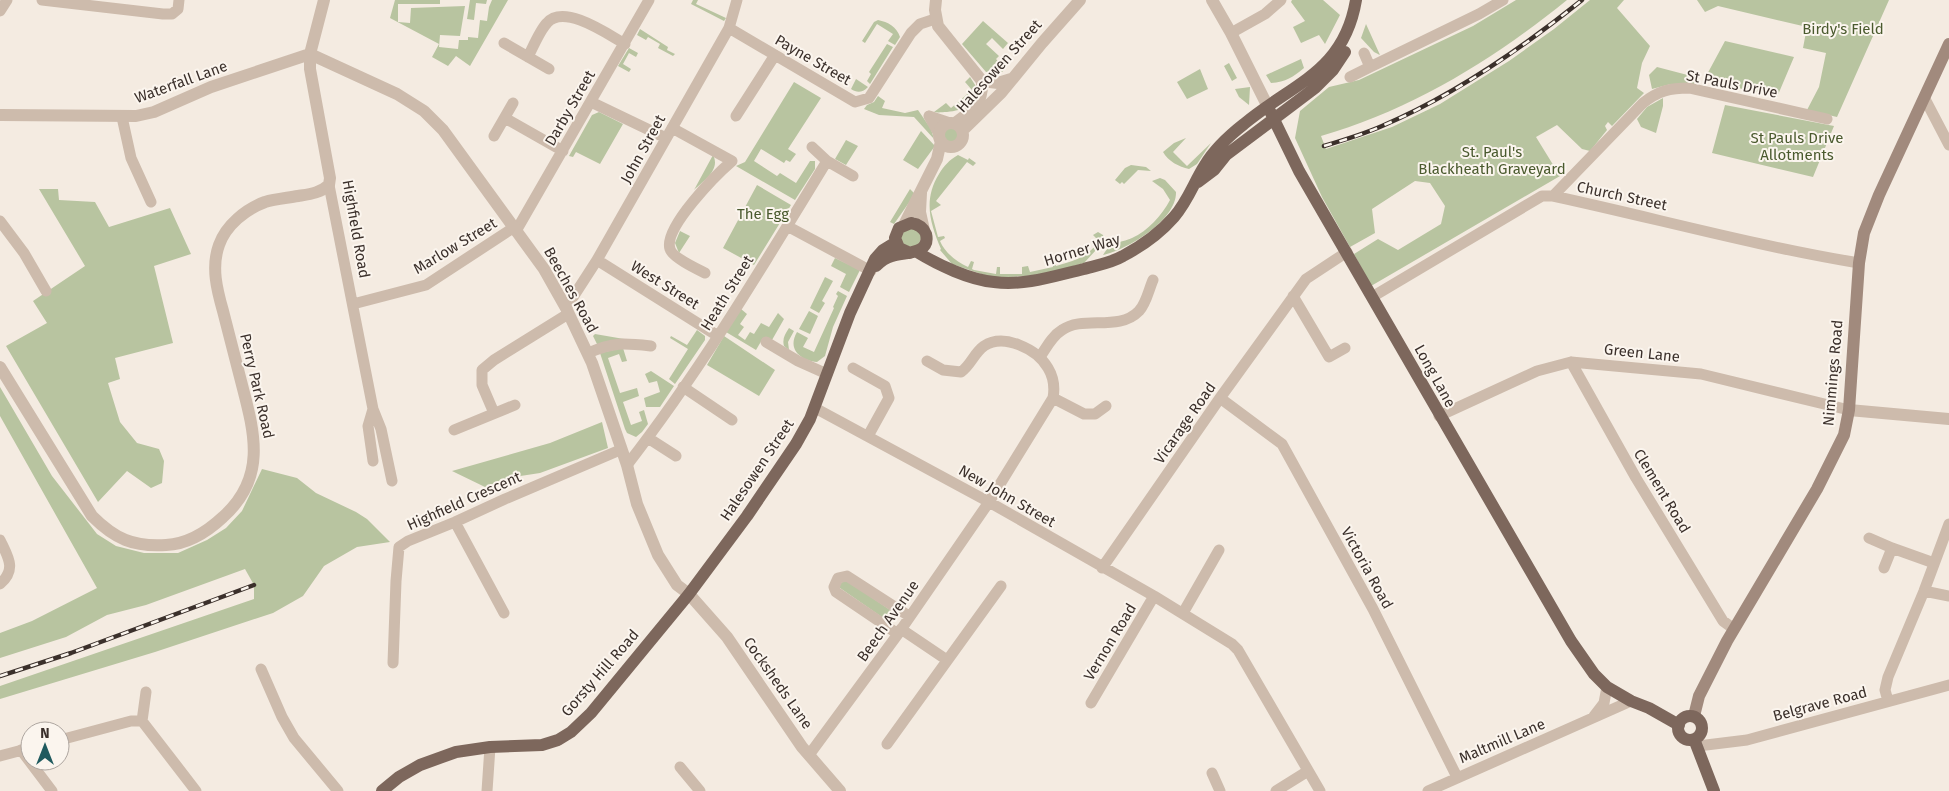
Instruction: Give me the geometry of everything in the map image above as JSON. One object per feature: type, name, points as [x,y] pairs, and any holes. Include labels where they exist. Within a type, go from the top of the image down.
[{"type":"main road","name":"Horner Way","points":[[918,250],[930,260],[975,278],[993,282],[1021,282],[1095,266],[1122,257],[1152,238],[1174,217],[1196,184],[1205,165],[1244,124],[1301,84],[1333,57],[1347,32],[1356,0]]},
{"type":"main road","name":"Horner Way","points":[[1196,184],[1214,170],[1226,155],[1315,88],[1333,70],[1355,34],[1362,0]]},
{"type":"main road","name":"Nimmings Road","points":[[1694,716],[1699,696],[1734,629],[1834,457],[1844,435],[1849,410],[1859,263],[1864,233],[1949,44]]},
{"type":"main road","name":"Long Lane","points":[[1268,107],[1299,171],[1439,416],[1571,641],[1594,674],[1607,687],[1678,725]]},
{"type":"main road","points":[[917,224],[924,230],[918,250],[902,250],[896,242],[896,233],[904,225],[917,224]]},
{"type":"main road","name":"Halesowen Street","points":[[689,594],[747,516],[796,444],[815,408],[850,314],[875,259],[896,242]]},
{"type":"main road","name":"Halesowen Street","points":[[870,271],[883,259],[918,250]]},
{"type":"main road","name":"Gorsty Hill Road","points":[[382,791],[399,777],[420,765],[456,752],[490,747],[542,745],[558,740],[571,732],[591,713],[689,594]]},
{"type":"main road","points":[[1696,743],[1701,734],[1700,720],[1694,716],[1685,717],[1678,725],[1678,731],[1682,736],[1696,743],[1714,791]]},
{"type":"street","points":[[0,11],[7,0]]},
{"type":"street","points":[[42,0],[172,14],[178,9],[179,0]]},
{"type":"street","name":"Highfield Road","points":[[324,0],[310,54],[310,69],[330,178],[329,185],[373,409]]},
{"type":"street","name":"Darby Street","points":[[514,229],[591,102],[649,0]]},
{"type":"street","name":"John Street","points":[[567,311],[729,28],[737,0]]},
{"type":"street","points":[[904,225],[934,166],[942,126],[956,126],[980,102],[982,91],[982,81],[942,33],[935,19],[936,0]]},
{"type":"street","name":"Halesowen Street","points":[[956,126],[1001,93],[1080,0]]},
{"type":"street","name":"Long Lane","points":[[1212,0],[1232,34],[1268,107]]},
{"type":"street","points":[[1232,34],[1264,14],[1281,0]]},
{"type":"street","points":[[1350,77],[1479,14],[1503,0]]},
{"type":"street","points":[[528,57],[547,22],[559,18],[568,17],[586,21],[625,44]]},
{"type":"street","name":"Payne Street","points":[[729,28],[855,102],[865,100],[872,94],[920,24],[935,19]]},
{"type":"street","points":[[504,43],[549,69]]},
{"type":"street","points":[[1364,53],[1370,67]]},
{"type":"street","name":"Waterfall Lane","points":[[0,115],[136,116],[154,112],[211,87],[310,54]]},
{"type":"street","name":"Beeches Road","points":[[310,54],[397,94],[424,111],[443,130],[544,269],[588,354],[626,465],[637,504],[658,555],[677,585],[689,594]]},
{"type":"street","points":[[736,116],[775,55]]},
{"type":"street","points":[[982,81],[998,83],[1011,79]]},
{"type":"street","name":"St Pauls Drive","points":[[1553,196],[1643,103],[1651,96],[1670,88],[1688,88],[1827,119]]},
{"type":"street","points":[[1925,99],[1949,145]]},
{"type":"street","points":[[591,102],[666,138]]},
{"type":"street","points":[[494,136],[513,103]]},
{"type":"street","points":[[122,117],[131,158],[151,202]]},
{"type":"street","points":[[505,118],[562,151]]},
{"type":"street","points":[[934,166],[960,142],[956,126]]},
{"type":"street","points":[[672,128],[732,162],[704,187],[677,226],[670,243],[670,249],[674,255],[705,273]]},
{"type":"street","points":[[940,138],[947,146],[954,146]]},
{"type":"street","points":[[812,147],[828,161],[853,176]]},
{"type":"street","name":"Heath Street","points":[[626,465],[648,438],[718,336],[828,161]]},
{"type":"street","name":"Perry Park Road","points":[[0,367],[92,516],[108,532],[126,540],[153,546],[170,545],[204,532],[225,515],[239,499],[250,476],[254,453],[252,426],[216,284],[215,261],[219,245],[224,234],[242,214],[264,202],[322,191],[329,185]]},
{"type":"street","points":[[921,190],[920,212],[924,230]]},
{"type":"street","name":"Church Street","points":[[1372,297],[1542,196],[1553,196],[1859,263]]},
{"type":"street","points":[[0,221],[24,252],[46,291]]},
{"type":"street","points":[[787,226],[870,271]]},
{"type":"street","name":"Marlow Street","points":[[353,304],[426,285],[514,229]]},
{"type":"street","name":"Vicarage Road","points":[[1102,568],[1220,398],[1306,279],[1347,252]]},
{"type":"street","name":"West Street","points":[[597,260],[718,336]]},
{"type":"street","points":[[1040,357],[1052,339],[1062,330],[1073,325],[1130,318],[1139,311],[1154,280]]},
{"type":"street","points":[[1293,296],[1329,357],[1345,348]]},
{"type":"street","points":[[494,413],[482,385],[482,370],[567,311]]},
{"type":"street","points":[[766,342],[798,362],[827,374]]},
{"type":"street","points":[[927,361],[943,370],[961,372],[969,367],[974,356],[984,346],[997,342],[1015,344],[1040,357],[1052,377],[1053,398],[1084,414],[1095,414],[1106,406]]},
{"type":"street","points":[[588,354],[608,345],[623,343],[651,346]]},
{"type":"street","name":"Green Lane","points":[[1439,416],[1537,371],[1553,365],[1571,362],[1701,374],[1849,410]]},
{"type":"street","name":"Clement Road","points":[[1571,362],[1655,510],[1723,620],[1734,629]]},
{"type":"street","points":[[853,368],[885,386],[889,398],[868,436]]},
{"type":"street","points":[[682,387],[732,420]]},
{"type":"street","name":"Beech Avenue","points":[[809,755],[900,632],[909,616],[989,502],[1053,398]]},
{"type":"street","name":"Victoria Road","points":[[1220,398],[1282,444],[1373,609],[1457,777]]},
{"type":"street","points":[[454,430],[515,405]]},
{"type":"street","name":"New John Street","points":[[815,408],[989,502],[1154,596],[1232,644],[1238,650],[1320,791]]},
{"type":"street","points":[[373,409],[368,426],[373,461]]},
{"type":"street","points":[[373,409],[381,429],[392,481]]},
{"type":"street","points":[[1849,410],[1949,419]]},
{"type":"street","points":[[648,438],[676,456]]},
{"type":"street","name":"Highfield Crescent","points":[[393,663],[399,547],[408,541],[620,450]]},
{"type":"street","points":[[456,522],[504,613]]},
{"type":"street","points":[[1888,701],[1885,690],[1888,677],[1949,524]]},
{"type":"street","points":[[1870,538],[1934,563]]},
{"type":"street","points":[[0,540],[10,562],[10,570],[6,579],[0,584]]},
{"type":"street","points":[[1884,568],[1892,548]]},
{"type":"street","points":[[1182,613],[1219,550]]},
{"type":"street","points":[[909,616],[847,576],[838,578],[834,587],[836,592],[947,660]]},
{"type":"street","points":[[887,744],[1001,586]]},
{"type":"street","points":[[1924,590],[1949,596]]},
{"type":"street","name":"Cocksheds Lane","points":[[689,594],[727,637],[809,755],[840,791]]},
{"type":"street","name":"Vernon Road","points":[[1091,703],[1154,596]]},
{"type":"street","points":[[261,669],[282,717],[294,738],[338,791]]},
{"type":"street","name":"Belgrave Road","points":[[1696,743],[1747,740],[1949,685]]},
{"type":"street","name":"Maltmill Lane","points":[[1589,720],[1604,703],[1607,687]]},
{"type":"street","points":[[146,692],[142,722],[196,791]]},
{"type":"street","name":"Maltmill Lane","points":[[1428,791],[1631,701]]},
{"type":"street","points":[[70,737],[130,721],[142,722]]},
{"type":"street","points":[[487,791],[490,747]]},
{"type":"street","points":[[0,756],[20,750]]},
{"type":"street","points":[[680,767],[700,791]]},
{"type":"street","points":[[39,771],[52,791]]},
{"type":"street","points":[[1212,772],[1220,791]]},
{"type":"street","points":[[1276,791],[1308,772]]},
{"type":"green space","points":[[395,0],[440,0],[440,4],[398,4],[398,22],[410,23],[411,8],[465,6],[460,36],[440,35],[439,47],[458,49],[459,40],[468,40],[468,37],[478,38],[480,20],[487,21],[492,0],[508,0],[470,66],[456,56],[448,66],[432,57],[439,44],[390,18]]},
{"type":"green space","points":[[470,0],[487,0],[486,4],[476,3],[474,20],[467,19]]},
{"type":"green space","points":[[693,0],[698,0],[696,4],[726,18],[724,21],[691,4]]},
{"type":"green space","points":[[1292,0],[1323,0],[1340,15],[1325,44],[1319,35],[1301,43],[1293,27],[1305,21],[1291,2]]},
{"type":"green space","name":"St. Paul's Blackheath Graveyard","points":[[1516,0],[1567,0],[1511,42],[1451,80],[1388,112],[1321,136],[1326,149],[1392,127],[1440,104],[1509,61],[1554,29],[1590,0],[1624,0],[1617,8],[1650,46],[1642,63],[1637,88],[1644,93],[1612,126],[1608,122],[1605,126],[1607,130],[1590,151],[1582,149],[1557,125],[1536,137],[1560,176],[1371,286],[1354,254],[1378,239],[1398,250],[1441,224],[1445,206],[1430,183],[1415,181],[1372,209],[1375,233],[1350,247],[1322,197],[1295,138],[1300,111],[1329,87],[1359,80],[1473,26]]},
{"type":"green space","name":"Birdy's Field","points":[[1697,0],[1889,0],[1837,117],[1807,110],[1819,87],[1826,53],[1803,48],[1807,27],[1718,6],[1705,12]]},
{"type":"green space","points":[[878,20],[889,24],[897,30],[900,37],[895,45],[888,41],[893,34],[877,24],[865,43],[862,41],[874,22]]},
{"type":"green space","points":[[983,21],[1008,43],[1003,49],[992,38],[986,44],[999,56],[996,59],[1005,69],[1002,72],[996,67],[990,72],[986,72],[962,44]]},
{"type":"green space","points":[[1366,24],[1380,55],[1374,52],[1361,38]]},
{"type":"green space","points":[[640,29],[668,47],[667,50],[675,54],[673,56],[658,48],[660,44],[648,37],[646,40],[637,35]]},
{"type":"green space","points":[[1725,41],[1794,57],[1777,97],[1704,80]]},
{"type":"green space","points":[[887,44],[893,47],[870,84],[867,81],[871,74],[869,72]]},
{"type":"green space","points":[[629,48],[638,53],[636,57],[629,53],[623,64],[631,69],[629,72],[618,66]]},
{"type":"green space","points":[[1301,59],[1304,68],[1281,82],[1271,83],[1266,75]]},
{"type":"green space","points":[[1229,63],[1237,78],[1232,81],[1224,66]]},
{"type":"green space","points":[[1657,67],[1699,78],[1693,85],[1671,84],[1652,89],[1649,75]]},
{"type":"green space","points":[[1200,69],[1208,89],[1187,99],[1177,82]]},
{"type":"green space","points":[[970,77],[977,88],[973,99],[967,106],[947,112],[934,112],[946,103],[951,108],[972,90],[965,82]]},
{"type":"green space","points":[[856,79],[868,87],[860,92],[851,89]]},
{"type":"green space","points":[[794,82],[821,98],[788,149],[796,154],[790,162],[786,160],[784,163],[761,149],[754,161],[777,176],[780,173],[796,183],[810,161],[815,161],[815,169],[795,200],[736,166],[745,162]]},
{"type":"green space","points":[[1250,87],[1249,105],[1239,97],[1235,89]]},
{"type":"green space","points":[[878,96],[885,101],[882,108],[905,113],[918,110],[931,129],[934,139],[914,117],[879,115],[864,109],[867,105],[874,102]]},
{"type":"green space","points":[[1663,98],[1663,106],[1656,133],[1641,127],[1637,119],[1647,107]]},
{"type":"green space","name":"St Pauls Drive Allotments","points":[[1725,105],[1834,126],[1813,177],[1712,153]]},
{"type":"green space","points":[[599,112],[623,124],[600,164],[576,152],[573,157],[569,156],[592,115]]},
{"type":"green space","points":[[951,126],[957,128],[959,134],[957,140],[951,142],[945,140],[943,134],[945,128]]},
{"type":"green space","points":[[921,131],[935,146],[918,169],[903,160]]},
{"type":"green space","points":[[1186,138],[1173,152],[1187,166],[1211,143],[1197,164],[1189,169],[1174,163],[1163,152],[1174,143]]},
{"type":"green space","points":[[846,140],[858,146],[846,165],[835,159]]},
{"type":"green space","points":[[713,155],[715,166],[713,170],[694,190]]},
{"type":"green space","points":[[958,155],[968,160],[969,158],[976,163],[973,166],[967,162],[936,201],[941,205],[931,211],[938,237],[944,236],[945,238],[940,241],[942,245],[952,257],[964,265],[968,267],[971,261],[974,262],[972,269],[974,270],[996,274],[997,267],[1000,267],[1000,274],[1022,274],[1022,267],[1028,266],[1030,272],[1053,267],[1051,260],[1054,259],[1056,266],[1075,260],[1085,255],[1099,241],[1093,235],[1098,232],[1104,238],[1084,263],[1043,275],[993,278],[952,264],[940,250],[931,221],[930,202],[931,193],[939,174],[947,163]]},
{"type":"green space","points":[[1131,165],[1146,167],[1151,171],[1138,170],[1124,184],[1122,182],[1120,184],[1115,180],[1125,168]]},
{"type":"green space","points":[[1160,178],[1165,180],[1176,192],[1174,203],[1168,213],[1160,223],[1137,240],[1125,247],[1103,255],[1113,245],[1144,231],[1163,211],[1170,200],[1163,189],[1152,181]]},
{"type":"green space","name":"The Egg","points":[[757,185],[791,205],[754,265],[723,248]]},
{"type":"green space","points":[[39,189],[58,189],[59,200],[95,202],[109,227],[170,208],[191,254],[154,266],[173,343],[115,358],[120,379],[108,383],[120,422],[137,443],[159,449],[164,461],[162,483],[151,488],[127,471],[98,502],[6,346],[47,323],[33,301],[85,266]]},
{"type":"green space","points":[[910,189],[915,194],[894,224],[890,222]]},
{"type":"green space","points":[[915,227],[922,236],[917,248],[900,244],[900,232]]},
{"type":"green space","points":[[680,231],[690,236],[679,253],[675,243]]},
{"type":"green space","points":[[835,258],[860,270],[849,292],[840,287],[846,274],[831,266]]},
{"type":"green space","points":[[825,277],[833,281],[822,301],[825,303],[819,313],[810,308]]},
{"type":"green space","points":[[838,291],[847,296],[833,327],[825,356],[817,362],[805,359],[794,348],[794,338],[797,332],[808,338],[803,347],[814,352],[834,308]]},
{"type":"green space","points":[[741,309],[747,314],[740,324],[744,327],[738,335],[745,340],[750,332],[754,334],[761,323],[769,327],[778,313],[784,319],[772,340],[763,338],[756,350],[726,332]]},
{"type":"green space","points":[[809,311],[818,316],[810,334],[799,329]]},
{"type":"green space","points":[[789,328],[794,331],[788,342],[789,350],[784,346],[783,341]]},
{"type":"green space","points":[[697,330],[705,336],[705,340],[675,384],[669,379],[688,349],[670,338],[671,336],[687,345]]},
{"type":"green space","points":[[595,334],[624,339],[598,346],[593,336]]},
{"type":"green space","points":[[724,336],[775,370],[759,396],[707,365]]},
{"type":"green space","points":[[623,348],[627,361],[622,362],[619,354],[608,358],[620,393],[637,388],[639,396],[623,402],[631,425],[642,421],[639,412],[644,410],[648,424],[636,437],[627,433],[625,429],[600,353]]},
{"type":"green space","points":[[651,371],[674,386],[660,407],[646,407],[644,398],[660,392],[657,381],[649,383],[645,374]]},
{"type":"green space","points":[[0,387],[52,476],[97,534],[116,546],[144,553],[178,553],[207,540],[226,528],[242,511],[262,469],[297,478],[316,493],[367,519],[390,542],[357,547],[324,566],[303,596],[273,613],[155,652],[0,699],[0,686],[254,599],[254,585],[245,569],[146,605],[107,615],[66,637],[0,658],[0,633],[32,621],[97,588],[0,416]]},
{"type":"green space","points":[[602,422],[608,448],[540,473],[514,477],[485,487],[452,471],[550,443]]},
{"type":"green space","points":[[846,580],[896,614],[896,619],[893,622],[889,622],[840,588],[839,584]]},
{"type":"railway","points":[[1324,146],[1375,129],[1435,100],[1511,53],[1582,0]]},
{"type":"railway","points":[[0,676],[71,653],[254,585]]}]
